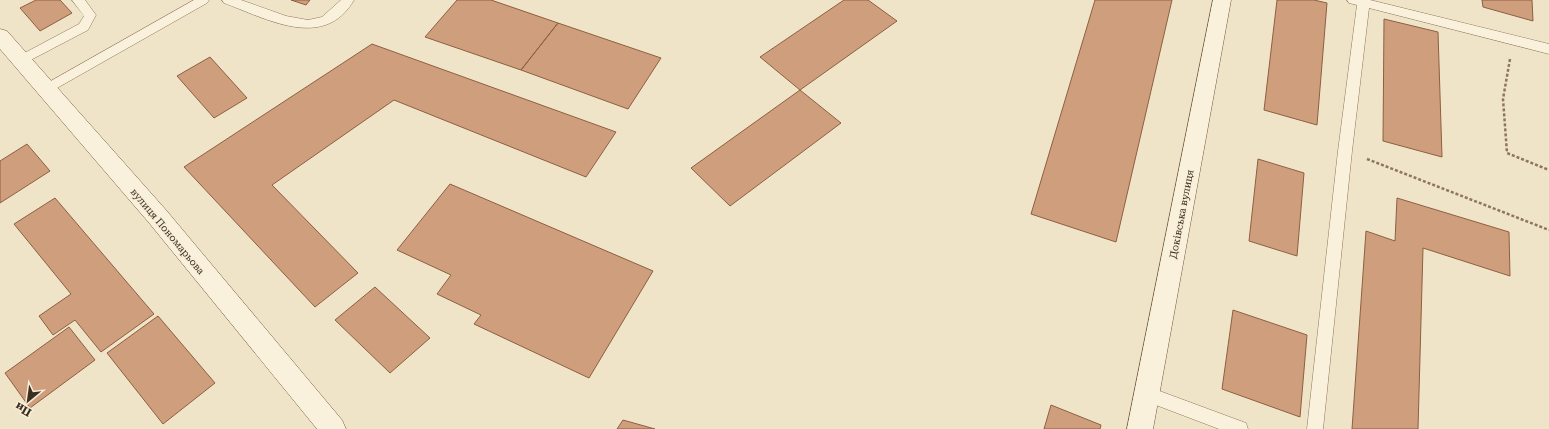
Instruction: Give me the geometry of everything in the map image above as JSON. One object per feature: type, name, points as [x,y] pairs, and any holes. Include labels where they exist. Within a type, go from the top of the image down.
[{"type":"street","name":"Доківська вулиця","points":[[1140,429],[1222,0]]},
{"type":"street","name":"вулиця Пономарьова","points":[[0,36],[163,223],[333,429]]},
{"type":"lane","points":[[21,60],[84,27],[90,15],[78,0]]},
{"type":"lane","points":[[46,89],[202,0]]},
{"type":"lane","points":[[228,0],[299,24],[317,24],[333,16],[348,0]]},
{"type":"lane","points":[[1315,429],[1346,150],[1360,1],[1549,49]]},
{"type":"lane","points":[[1146,394],[1240,429]]},
{"type":"path","points":[[1513,40],[1503,99],[1507,153],[1549,170]]},
{"type":"path","points":[[1346,150],[1549,230]]},
{"type":"building","points":[[36,0],[60,0],[72,13],[40,31],[20,8]]},
{"type":"building","points":[[291,0],[310,0],[306,5]]},
{"type":"building","points":[[457,0],[491,0],[558,23],[521,70],[425,37]]},
{"type":"building","points":[[844,0],[868,0],[897,21],[800,90],[760,57]]},
{"type":"building","points":[[1095,0],[1172,0],[1116,242],[1031,214]]},
{"type":"building","points":[[1277,0],[1314,0],[1327,3],[1317,125],[1264,110]]},
{"type":"building","points":[[1482,0],[1532,0],[1533,21],[1483,7]]},
{"type":"building","points":[[1384,19],[1438,32],[1442,157],[1383,141]]},
{"type":"building","points":[[558,23],[661,58],[628,109],[521,70]]},
{"type":"building","points":[[372,44],[616,132],[586,177],[394,100],[272,185],[358,273],[315,307],[184,167]]},
{"type":"building","points":[[210,57],[247,98],[214,118],[177,76]]},
{"type":"building","points":[[800,90],[841,123],[730,206],[691,168]]},
{"type":"building","points":[[27,144],[50,171],[0,203],[0,161]]},
{"type":"building","points":[[1258,159],[1304,173],[1297,256],[1249,241]]},
{"type":"building","points":[[450,184],[653,271],[589,378],[474,324],[481,315],[437,294],[451,275],[397,250]]},
{"type":"building","points":[[55,198],[154,314],[101,352],[75,320],[53,335],[39,316],[71,294],[14,224]]},
{"type":"building","points":[[1397,198],[1509,232],[1510,276],[1423,248],[1418,429],[1352,429],[1366,231],[1395,241]]},
{"type":"building","points":[[375,287],[430,338],[390,373],[335,320]]},
{"type":"building","points":[[1233,310],[1307,335],[1300,417],[1222,389]]},
{"type":"building","points":[[158,316],[215,383],[163,424],[107,353]]},
{"type":"building","points":[[69,327],[95,360],[30,408],[5,373]]},
{"type":"building","points":[[1051,405],[1101,425],[1100,429],[1044,429]]},
{"type":"building","points":[[623,420],[655,429],[617,429]]}]
